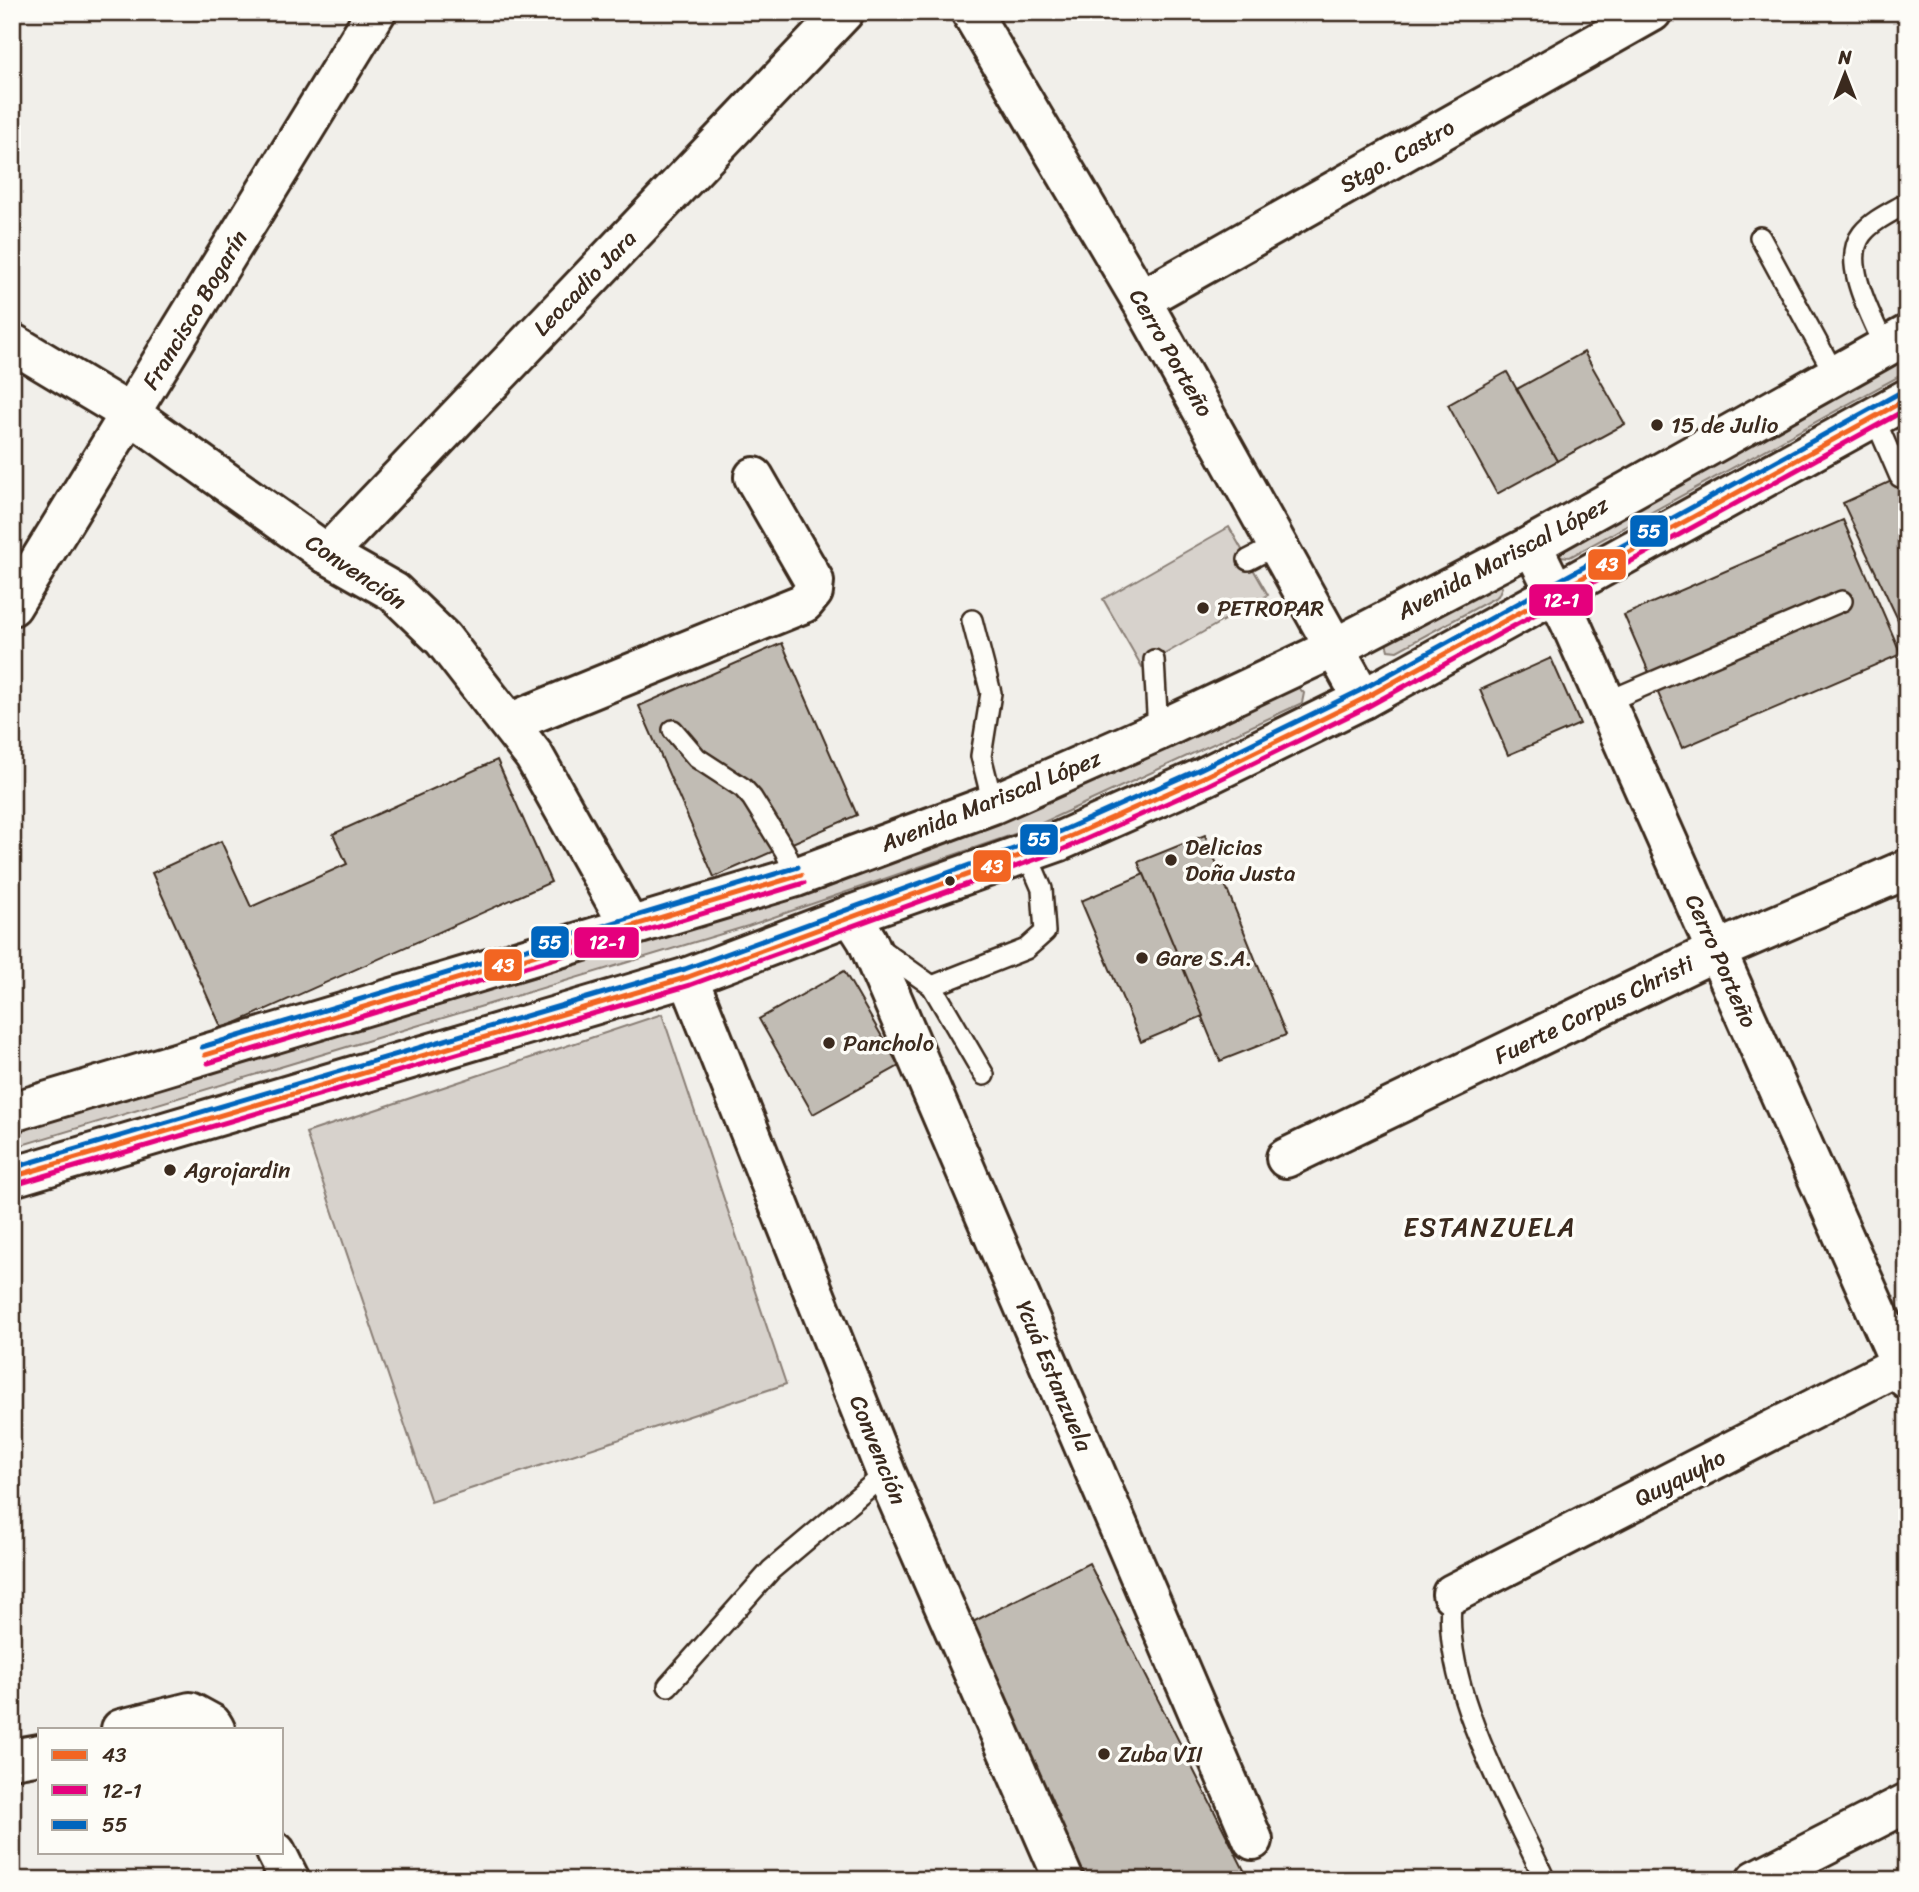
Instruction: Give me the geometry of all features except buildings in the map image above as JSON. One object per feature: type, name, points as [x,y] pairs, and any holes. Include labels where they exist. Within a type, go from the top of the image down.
[{"type":"main road","name":"Francisco Bogarín","points":[[12,606],[132,415],[376,12]]},
{"type":"main road","name":"Leocadio Jara","points":[[327,554],[844,12]]},
{"type":"main road","name":"Cerro Porteño","points":[[971,12],[1141,300],[1263,552],[1336,646],[1363,699]]},
{"type":"main road","name":"Stgo. Castro","points":[[1141,300],[1652,12]]},
{"type":"main road","name":"Avenida Mariscal López","points":[[12,1112],[796,877],[993,804],[1158,731],[1336,646],[1532,545],[1896,341]]},
{"type":"main road","name":"Convención","points":[[12,343],[132,415],[327,554],[394,592],[443,639],[534,756],[630,927]]},
{"type":"main road","points":[[12,1177],[859,927],[1204,778],[1363,699],[1907,399]]},
{"type":"main road","points":[[509,723],[804,603],[813,592],[814,581],[754,477]]},
{"type":"main road","name":"Cerro Porteño","points":[[1532,545],[1557,593],[1905,1368]]},
{"type":"main road","name":"Fuerte Corpus Christi","points":[[1286,1158],[1716,951],[1907,869]]},
{"type":"main road","name":"Ycuá Estanzuela","points":[[859,927],[1253,1840]]},
{"type":"main road","name":"Convención","points":[[688,977],[887,1473],[1064,1880]]},
{"type":"main road","name":"Quyquyho","points":[[1452,1594],[1905,1368]]},
{"type":"main road","points":[[131,1728],[202,1721]]},
{"type":"main road","points":[[12,1759],[38,1754]]},
{"type":"main road","points":[[1756,1880],[1907,1803]]},
{"type":"main road","points":[[277,1854],[290,1880]]},
{"type":"lane","points":[[1896,341],[1858,283],[1854,252],[1860,236],[1871,225],[1907,203]]},
{"type":"lane","points":[[1760,237],[1835,375]]},
{"type":"lane","points":[[1874,417],[1900,477]]},
{"type":"lane","points":[[1606,702],[1842,601]]},
{"type":"lane","points":[[972,620],[991,693],[981,756],[993,804]]},
{"type":"lane","points":[[1154,660],[1158,731]]},
{"type":"lane","points":[[673,730],[696,758],[743,788],[752,798],[785,851],[796,877]]},
{"type":"lane","points":[[932,986],[1026,949],[1045,932],[1042,889],[1027,854]]},
{"type":"lane","points":[[859,927],[932,986],[984,1075]]},
{"type":"lane","points":[[668,1686],[771,1570],[887,1473]]},
{"type":"lane","points":[[1452,1594],[1449,1621],[1466,1707],[1545,1880]]},
{"type":"shaded area","points":[[1907,350],[1907,372],[1570,557],[1560,556],[1557,549]]},
{"type":"shaded area","points":[[1229,527],[1268,595],[1142,667],[1103,599]]},
{"type":"shaded area","points":[[1498,581],[1502,587],[1498,596],[1397,651],[1388,650],[1385,639]]},
{"type":"shaded area","points":[[1297,686],[1304,693],[1302,703],[1029,829],[748,926],[12,1148],[12,1128]]},
{"type":"shaded area","points":[[662,1014],[786,1384],[431,1502],[306,1133]]},
{"type":"transit line","name":"55","points":[[12,1168],[685,969],[1057,833],[1200,769],[1359,691],[1903,391]]},
{"type":"transit line","name":"43","points":[[12,1177],[688,977],[1060,841],[1204,777],[1363,699],[1907,399]]},
{"type":"transit line","name":"12-1","points":[[14,1185],[690,985],[1064,849],[1208,785],[1367,707],[1907,409]]},
{"type":"transit line","name":"55","points":[[202,1047],[798,867]]},
{"type":"transit line","name":"43","points":[[205,1055],[801,875]]},
{"type":"transit line","name":"12-1","points":[[208,1063],[804,883]]},
{"type":"place","name":"15 de Julio","points":[[1657,425]]},
{"type":"place","name":"PETROPAR","points":[[1203,608]]},
{"type":"place","name":"Delicias Doña Justa","points":[[1171,860]]},
{"type":"place","name":"Gare S.A.","points":[[1142,958]]},
{"type":"place","name":"Pancholo","points":[[829,1043]]},
{"type":"place","name":"Agrojardin","points":[[170,1170]]},
{"type":"place","name":"Zuba VII","points":[[1104,1754]]},
{"type":"district","name":"ESTANZUELA","points":[[1490,1227]]}]
